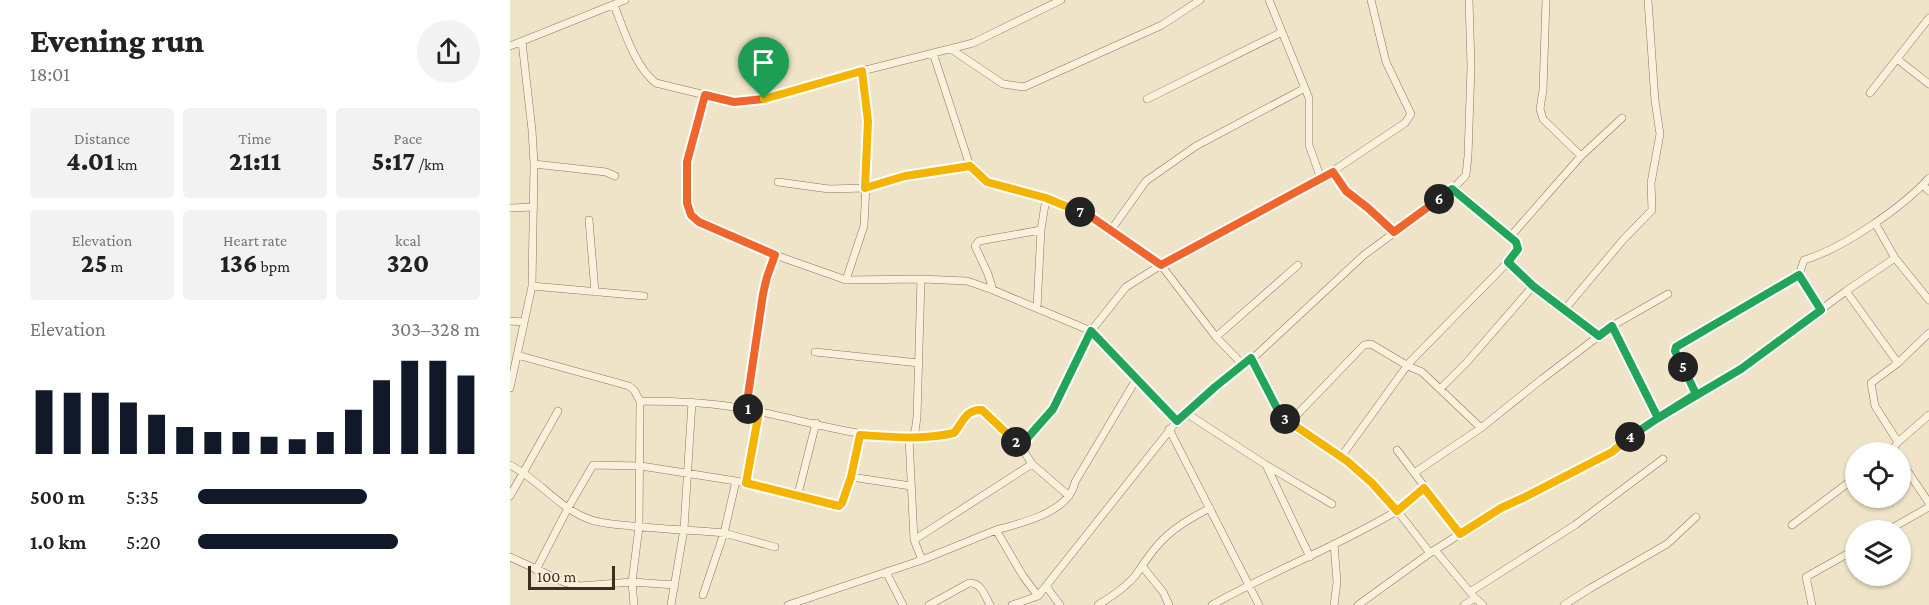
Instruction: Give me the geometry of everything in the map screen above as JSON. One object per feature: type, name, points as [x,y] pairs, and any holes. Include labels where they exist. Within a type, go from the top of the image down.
[{"type":"street","points":[[510,46],[625,0]]},
{"type":"street","points":[[614,5],[628,42],[647,76],[656,83],[734,102],[764,99],[862,71],[973,44],[1061,0]]},
{"type":"street","points":[[951,49],[1003,84],[1024,87],[1162,25],[1200,0]]},
{"type":"street","points":[[1269,0],[1308,98],[1308,145],[1321,179]]},
{"type":"street","points":[[1022,447],[1053,409],[1091,331],[1126,286],[1333,172],[1405,123],[1411,114],[1386,62],[1371,0]]},
{"type":"street","points":[[1014,605],[1038,596],[1177,421],[1251,358],[1364,255],[1452,189],[1466,175],[1471,66],[1469,0]]},
{"type":"street","points":[[1546,0],[1543,90],[1540,109],[1543,119],[1581,156]]},
{"type":"street","points":[[1565,309],[1623,240],[1652,210],[1651,183],[1660,134],[1655,101],[1648,0]]},
{"type":"street","points":[[1870,93],[1929,18]]},
{"type":"street","points":[[1147,99],[1282,32]]},
{"type":"street","points":[[510,388],[532,286],[534,164],[522,42]]},
{"type":"street","points":[[933,53],[970,166],[987,182],[1046,198],[1090,216],[1161,265],[1216,337],[1243,365]]},
{"type":"street","points":[[1897,59],[1929,84]]},
{"type":"street","points":[[846,280],[864,226],[868,121],[862,71]]},
{"type":"street","points":[[1111,230],[1146,181],[1196,146],[1305,88]]},
{"type":"street","points":[[705,95],[687,162],[687,203],[691,215],[699,222],[775,255],[846,280],[967,281],[1037,308],[1091,331],[1177,421]]},
{"type":"street","points":[[1510,237],[1581,156],[1622,118]]},
{"type":"street","points":[[534,164],[606,172],[615,176]]},
{"type":"street","points":[[778,182],[829,189],[865,188],[905,176],[970,166]]},
{"type":"street","points":[[1333,172],[1346,191],[1394,232]]},
{"type":"street","points":[[1696,394],[1675,351],[1676,347],[1799,275],[1804,260],[1821,255],[1875,223],[1913,194],[1929,178]]},
{"type":"street","points":[[1923,185],[1929,191]]},
{"type":"street","points":[[1341,457],[1408,366],[1518,249],[1516,242],[1452,189]]},
{"type":"street","points":[[1037,308],[1041,230],[1046,198]]},
{"type":"street","points":[[510,207],[534,207]]},
{"type":"street","points":[[589,220],[595,292]]},
{"type":"street","points":[[1875,223],[1895,258],[1929,300]]},
{"type":"street","points":[[993,290],[975,246],[976,243],[1041,230]]},
{"type":"street","points":[[746,409],[763,294],[775,255]]},
{"type":"street","points":[[1358,605],[1432,552],[1501,508],[1612,452],[1658,418],[1741,369],[1846,291],[1895,258]]},
{"type":"street","points":[[1508,262],[1533,286],[1599,336]]},
{"type":"street","points":[[1216,337],[1298,265]]},
{"type":"street","points":[[1799,275],[1821,310]]},
{"type":"street","points":[[921,279],[917,417],[915,432],[909,438],[914,540],[922,560]]},
{"type":"street","points":[[532,286],[644,296]]},
{"type":"street","points":[[1440,389],[1467,362],[1533,286]]},
{"type":"street","points":[[1846,291],[1898,363]]},
{"type":"street","points":[[1414,473],[1481,428],[1612,326],[1668,294]]},
{"type":"street","points":[[510,321],[523,322]]},
{"type":"street","points":[[1612,326],[1658,418]]},
{"type":"street","points":[[1929,333],[1898,363],[1871,383],[1875,406],[1898,442],[1929,415]]},
{"type":"street","points":[[1289,423],[1364,345],[1371,344],[1422,372],[1481,428]]},
{"type":"street","points":[[815,352],[919,363]]},
{"type":"street","points":[[517,355],[629,386],[640,400],[641,466],[639,527],[632,582],[634,605]]},
{"type":"street","points":[[1251,358],[1280,414],[1289,423],[1341,457],[1372,483],[1432,552],[1483,605]]},
{"type":"street","points":[[788,605],[804,602],[922,560],[996,530],[1027,522],[1049,512],[1069,496],[1137,378]]},
{"type":"street","points":[[640,400],[692,402],[746,409],[816,423],[860,435],[909,438],[954,433],[966,415],[975,410],[982,410],[1022,447],[1032,464],[1069,496]]},
{"type":"street","points":[[671,605],[684,529],[692,402]]},
{"type":"street","points":[[510,496],[558,411]]},
{"type":"street","points":[[746,483],[759,412]]},
{"type":"street","points":[[1186,413],[1266,465],[1332,504]]},
{"type":"street","points":[[798,494],[816,423]]},
{"type":"street","points":[[1169,429],[1259,605]]},
{"type":"street","points":[[536,570],[593,465],[641,466],[687,473],[746,483],[841,505],[851,477],[860,435]]},
{"type":"street","points":[[1397,450],[1460,534]]},
{"type":"street","points":[[1464,605],[1472,595],[1575,525],[1663,459]]},
{"type":"street","points":[[914,540],[1032,464]]},
{"type":"street","points":[[510,465],[523,472],[568,508],[586,519],[639,527],[724,533],[775,547]]},
{"type":"street","points":[[1266,465],[1310,557]]},
{"type":"street","points":[[851,477],[911,486]]},
{"type":"street","points":[[1905,520],[1929,505],[1911,477]]},
{"type":"street","points":[[703,595],[724,533],[736,481]]},
{"type":"street","points":[[1792,525],[1845,485]]},
{"type":"street","points":[[1212,605],[1249,584],[1310,557],[1397,511],[1424,488]]},
{"type":"street","points":[[1098,605],[1133,579],[1157,545],[1190,519],[1210,508]]},
{"type":"street","points":[[1564,605],[1667,544],[1696,517]]},
{"type":"street","points":[[996,530],[1023,576],[1038,596]]},
{"type":"street","points":[[1334,544],[1337,582],[1334,605]]},
{"type":"street","points":[[1812,605],[1806,577],[1845,555]]},
{"type":"street","points":[[510,557],[564,582],[580,586],[632,582],[675,585]]},
{"type":"street","points":[[1142,566],[1163,592],[1169,605]]},
{"type":"street","points":[[886,572],[903,605]]},
{"type":"street","points":[[929,605],[969,583],[974,583],[978,585],[990,605]]},
{"type":"street","points":[[1046,586],[1060,605]]},
{"type":"route","points":[[862,71],[868,121],[865,188],[905,176],[970,166],[987,182],[1046,198],[1090,216],[1161,265],[1333,172],[1346,191],[1394,232],[1452,189],[1516,242],[1518,249],[1508,262],[1533,286],[1599,336],[1612,326],[1658,418],[1696,394],[1675,351],[1676,347],[1799,275],[1821,310],[1741,369],[1647,425],[1612,452],[1501,508],[1460,534],[1424,488],[1397,511],[1372,483],[1347,461],[1289,423],[1280,414],[1251,358],[1177,421],[1091,331],[1053,409],[1022,447],[982,410],[975,410],[966,415],[954,433],[909,438],[860,435],[851,477],[839,506],[798,494],[746,483],[759,412],[746,409],[763,294],[775,255],[699,222],[691,215],[687,203],[687,162],[705,95],[734,102],[764,99],[862,71]]}]
